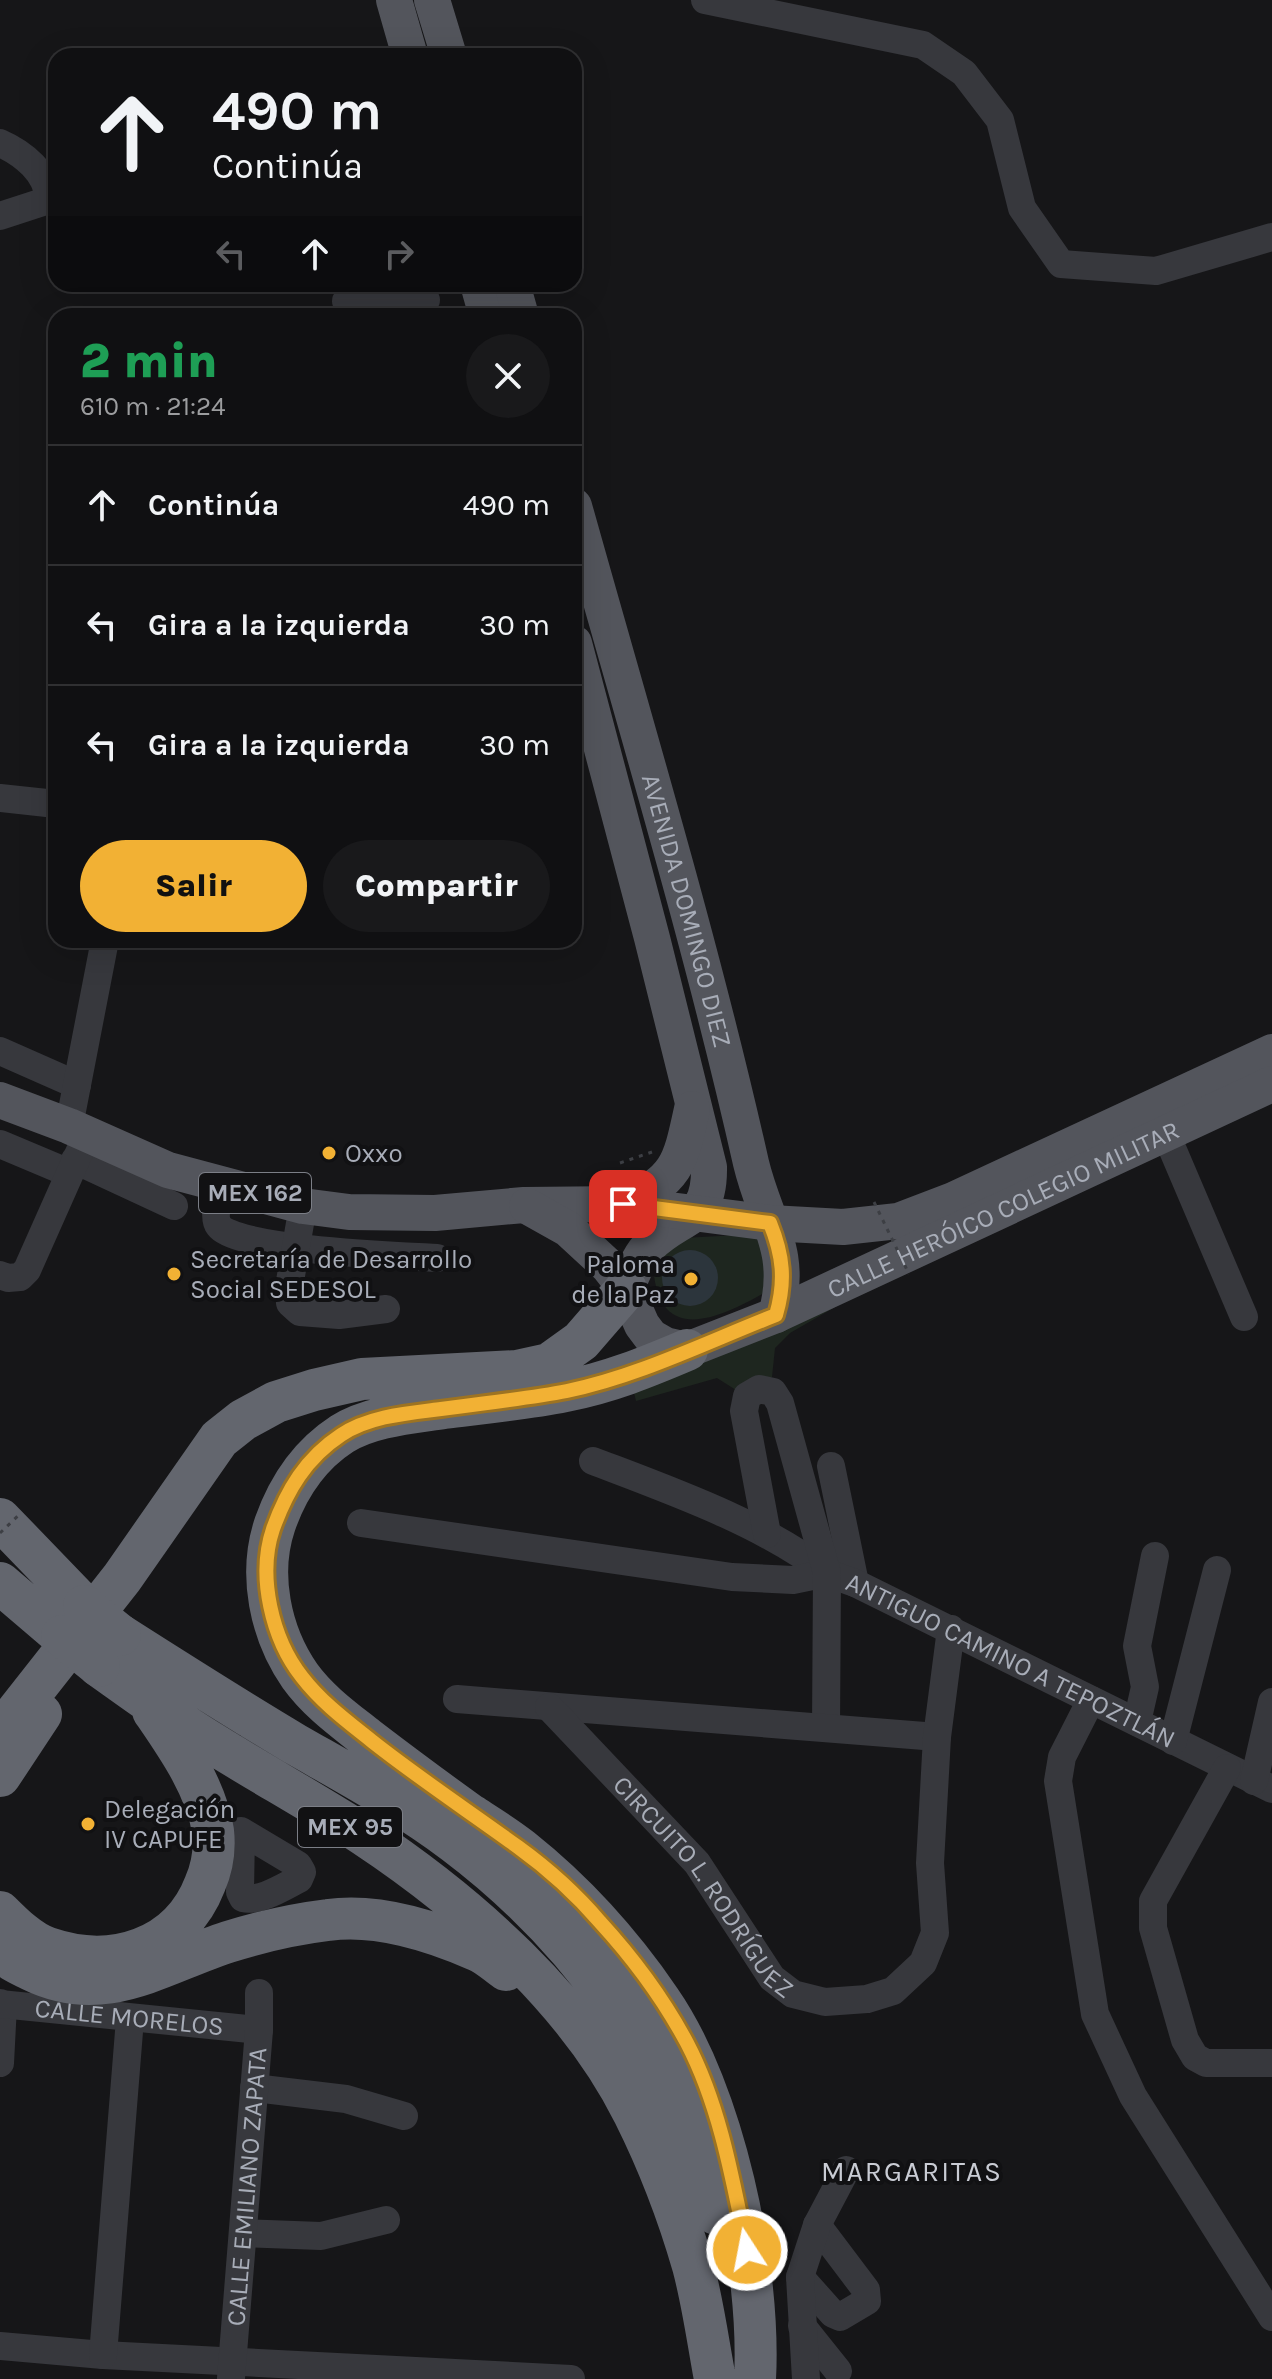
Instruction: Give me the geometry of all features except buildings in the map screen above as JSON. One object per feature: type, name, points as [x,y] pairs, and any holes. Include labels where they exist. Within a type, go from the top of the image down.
[{"type":"highway","points":[[0,1733],[122,1578],[219,1439],[243,1420],[276,1402],[362,1379],[517,1371],[549,1364],[581,1341],[626,1289]]},
{"type":"highway","points":[[687,1350],[625,1376],[565,1391],[393,1415],[344,1433],[308,1462],[291,1487],[271,1537],[267,1568],[270,1609],[299,1675],[328,1707],[413,1773],[521,1849],[599,1921],[662,2003],[688,2045],[712,2106],[731,2171],[747,2250],[754,2330],[753,2379]]},
{"type":"highway","points":[[0,1776],[44,1710],[142,1592],[227,1474],[253,1448],[287,1426],[366,1400],[404,1400],[459,1406]]},
{"type":"highway","name":"MEX 95","points":[[11,1516],[73,1621]]},
{"type":"highway","name":"MEX 95","points":[[0,1583],[73,1621],[109,1650],[231,1706],[399,1805],[455,1843],[552,1930],[583,1966],[648,2058],[691,2145],[731,2264],[753,2379]]},
{"type":"highway","name":"MEX 95","points":[[109,1650],[143,1697],[191,1730],[365,1836],[420,1877],[502,1944],[576,2020]]},
{"type":"highway","points":[[0,1912],[33,1941],[47,1948],[101,1957],[143,1948],[174,1932],[197,1905],[227,1831],[199,1789],[176,1744],[143,1697]]},
{"type":"highway","points":[[0,1950],[7,1958],[42,1975],[72,1983],[131,1979],[227,1942],[277,1910],[331,1919],[369,1920],[416,1929],[478,1951],[576,2020],[612,2074],[654,2158],[678,2220],[693,2269],[715,2379]]},
{"type":"main road","points":[[394,0],[408,48]]},
{"type":"main road","points":[[433,2],[447,48]]},
{"type":"main road","name":"AVENIDA DOMINGO DIEZ","points":[[582,534],[713,1000],[755,1179],[781,1255],[784,1271],[776,1315]]},
{"type":"main road","name":"AVENIDA DOMINGO DIEZ","points":[[582,675],[709,1167],[707,1195],[697,1213]]},
{"type":"main road","points":[[670,1011],[713,1000]]},
{"type":"main road","name":"CALLE HERÓICO COLEGIO MILITAR","points":[[697,1213],[770,1223],[843,1227],[898,1221],[968,1193],[1272,1052]]},
{"type":"main road","name":"CALLE HERÓICO COLEGIO MILITAR","points":[[687,1350],[776,1315],[1272,1084]]},
{"type":"main road","name":"MEX 162","points":[[0,1100],[75,1148],[303,1206],[349,1212],[435,1213],[524,1205],[623,1204],[697,1213]]},
{"type":"main road","points":[[623,1204],[655,1188],[672,1172],[686,1138],[693,1108]]},
{"type":"main road","points":[[524,1205],[568,1229],[608,1266],[626,1289],[642,1325],[651,1337],[665,1345],[687,1350]]},
{"type":"main road","points":[[626,1289],[637,1263],[650,1246],[697,1213]]},
{"type":"street","points":[[705,0],[923,45],[964,73],[1000,120],[1022,208],[1061,264],[1156,271],[1272,237]]},
{"type":"street","points":[[0,143],[30,162],[44,179],[48,190]]},
{"type":"street","points":[[0,216],[48,200]]},
{"type":"street","points":[[346,301],[427,300]]},
{"type":"street","points":[[0,798],[48,803]]},
{"type":"street","points":[[0,1275],[20,1277],[27,1270],[75,1148],[77,1085],[103,948]]},
{"type":"street","points":[[0,1051],[77,1085]]},
{"type":"street","points":[[1166,1134],[1244,1317]]},
{"type":"street","points":[[0,1144],[75,1148],[174,1206]]},
{"type":"street","points":[[221,1184],[216,1219],[219,1228],[230,1234],[295,1249],[437,1258]]},
{"type":"street","points":[[303,1206],[289,1287],[290,1303],[300,1312],[339,1315],[386,1309]]},
{"type":"street","points":[[767,1534],[744,1411],[747,1396],[759,1389],[773,1392],[780,1403],[827,1573],[826,1728]]},
{"type":"street","points":[[593,1461],[767,1534],[803,1554],[827,1573]]},
{"type":"street","points":[[831,1466],[855,1583]]},
{"type":"street","name":"ANTIGUO CAMINO A TEPOZTLÁN","points":[[361,1523],[732,1577],[793,1580],[827,1573],[855,1583],[951,1629],[1263,1785]]},
{"type":"street","points":[[1137,1722],[1145,1687],[1137,1646],[1155,1556]]},
{"type":"street","points":[[1173,1741],[1217,1570]]},
{"type":"street","name":"CIRCUITO L. RODRÍGUEZ","points":[[549,1707],[697,1863],[772,1978],[793,1994],[825,2002],[867,1999],[893,1991],[923,1963],[935,1933],[930,1863],[937,1737],[951,1629]]},
{"type":"street","points":[[457,1699],[937,1737]]},
{"type":"street","points":[[1091,1700],[1062,1757],[1058,1781],[1095,2014],[1133,2096],[1272,2317]]},
{"type":"street","points":[[1263,1785],[1272,1702]]},
{"type":"street","points":[[1227,1768],[1153,1901],[1153,1928],[1185,2040],[1195,2057],[1206,2063],[1272,2063]]},
{"type":"street","points":[[227,1831],[298,1865],[302,1872],[299,1879],[277,1910]]},
{"type":"street","name":"CALLE EMILIANO ZAPATA","points":[[232,2370],[259,2030],[259,1993]]},
{"type":"street","points":[[0,2063],[1,2004]]},
{"type":"street","name":"CALLE MORELOS","points":[[1,2004],[259,2030]]},
{"type":"street","points":[[103,2355],[130,2019]]},
{"type":"street","points":[[254,2088],[346,2099],[404,2116]]},
{"type":"street","points":[[806,2379],[800,2277],[817,2225],[846,2170]]},
{"type":"street","points":[[244,2233],[321,2236],[386,2220]]},
{"type":"street","points":[[800,2277],[833,2314],[840,2317],[867,2301],[866,2290],[817,2225]]},
{"type":"street","points":[[802,2326],[838,2371]]},
{"type":"street","points":[[0,2346],[232,2370],[571,2379]]},
{"type":"path","points":[[620,1163],[653,1151]]},
{"type":"path","points":[[874,1202],[909,1274]]},
{"type":"path","points":[[0,1533],[11,1516]]},
{"type":"shaded area","points":[[757,1234],[770,1245],[764,1293],[709,1317],[692,1319],[677,1316],[665,1307],[657,1290],[653,1264],[683,1238]]},
{"type":"shaded area","name":"Paloma de la Paz","points":[[690,1250],[710,1258],[718,1278],[710,1298],[690,1306],[670,1298],[662,1278],[670,1258]]},
{"type":"shaded area","points":[[837,1306],[790,1333],[775,1348],[772,1377],[736,1390],[717,1378],[636,1401],[633,1388]]},
{"type":"place","name":"Oxxo","points":[[329,1153]]},
{"type":"place","name":"Secretaría de Desarrollo Social SEDESOL","points":[[174,1274]]},
{"type":"place","name":"Paloma de la Paz","points":[[691,1279]]},
{"type":"place","name":"Delegación IV CAPUFE","points":[[88,1824]]},
{"type":"district","name":"MARGARITAS","points":[[912,2171]]},
{"type":"route","points":[[623,1204],[770,1223],[784,1271],[776,1315],[625,1376],[565,1391],[393,1415],[344,1433],[308,1462],[280,1510],[271,1537],[267,1568],[270,1609],[299,1675],[328,1707],[413,1773],[521,1849],[599,1921],[634,1964],[688,2045],[712,2106],[731,2171],[747,2250]]}]
